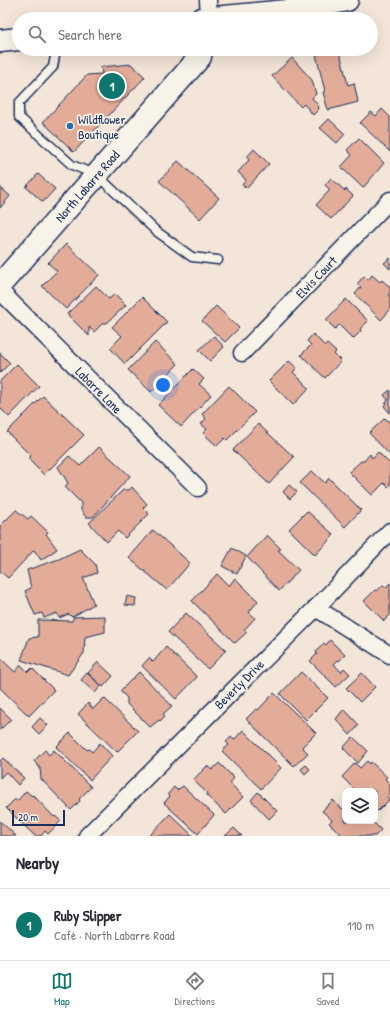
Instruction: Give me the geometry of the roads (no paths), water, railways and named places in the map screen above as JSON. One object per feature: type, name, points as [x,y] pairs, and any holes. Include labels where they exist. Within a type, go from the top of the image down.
[{"type":"street","points":[[252,12],[298,10],[347,0]]},
{"type":"street","points":[[0,41],[12,40]]},
{"type":"street","name":"North Labarre Road","points":[[0,285],[200,56]]},
{"type":"street","name":"Elvis Court","points":[[242,353],[390,200]]},
{"type":"street","name":"Labarre Lane","points":[[0,292],[198,488]]},
{"type":"street","name":"Beverly Drive","points":[[87,836],[316,608],[390,531]]},
{"type":"street","points":[[316,608],[390,655]]},
{"type":"lane","points":[[55,56],[53,67],[19,103],[19,117],[72,165],[97,175],[156,231],[192,257],[218,260]]},
{"type":"place","name":"Ruby Slipper","points":[[112,86]]},
{"type":"place","name":"Wildflower Boutique","points":[[70,126]]}]
